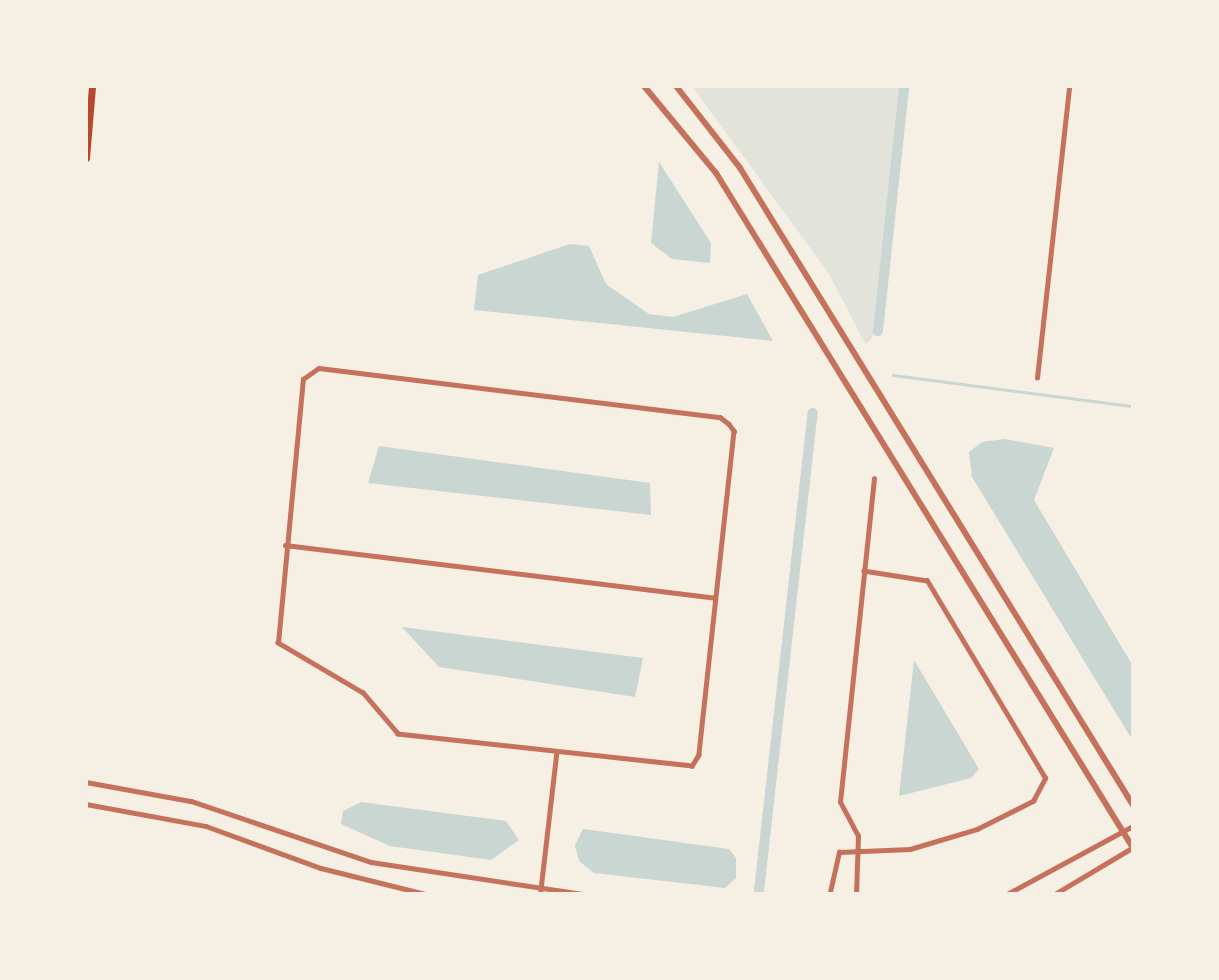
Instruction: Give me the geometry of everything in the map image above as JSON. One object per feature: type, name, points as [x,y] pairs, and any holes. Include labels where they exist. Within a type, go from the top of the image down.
[{"type":"main road","points":[[86,158],[92,86]]},
{"type":"street","points":[[644,86],[716,173],[1133,847],[1055,894]]},
{"type":"street","points":[[676,86],[740,168],[1133,805]]},
{"type":"street","points":[[1037,378],[1069,86]]},
{"type":"street","points":[[319,368],[720,417],[734,431],[715,598],[699,755],[692,766],[556,755],[398,734],[363,693],[278,643],[285,545],[303,379],[319,368]]},
{"type":"street","points":[[856,894],[858,836],[840,802],[874,479]]},
{"type":"street","points":[[285,545],[715,598]]},
{"type":"street","points":[[830,892],[839,852],[910,849],[954,837],[1012,815],[1043,790],[1045,778],[1014,717],[927,581],[864,571]]},
{"type":"street","points":[[540,892],[556,755]]},
{"type":"street","points":[[86,782],[191,801],[371,862],[540,892],[583,894]]},
{"type":"street","points":[[86,804],[206,826],[321,868],[425,894]]},
{"type":"street","points":[[1007,894],[1133,826]]},
{"type":"shaded area","points":[[692,86],[904,86],[878,331],[866,345],[829,274]]},
{"type":"shaded area","points":[[659,162],[711,243],[710,263],[672,259],[651,243]]},
{"type":"shaded area","points":[[570,244],[589,246],[606,284],[649,314],[673,317],[747,294],[773,341],[474,310],[478,275]]},
{"type":"shaded area","points":[[1005,439],[1054,448],[1034,500],[1133,666],[1133,741],[972,477],[969,452],[982,442]]},
{"type":"shaded area","points":[[379,446],[650,483],[651,515],[368,483]]},
{"type":"shaded area","points":[[402,627],[643,658],[635,697],[439,667]]},
{"type":"shaded area","points":[[914,660],[979,769],[971,778],[899,796]]},
{"type":"shaded area","points":[[361,802],[506,821],[519,840],[491,860],[390,846],[341,824],[343,811]]},
{"type":"shaded area","points":[[583,829],[729,849],[736,858],[736,878],[725,888],[594,873],[579,861],[575,845]]},
{"type":"waterway","points":[[878,331],[904,86]]},
{"type":"waterway","points":[[893,375],[1133,406]]},
{"type":"waterway","points":[[759,891],[813,413]]}]
